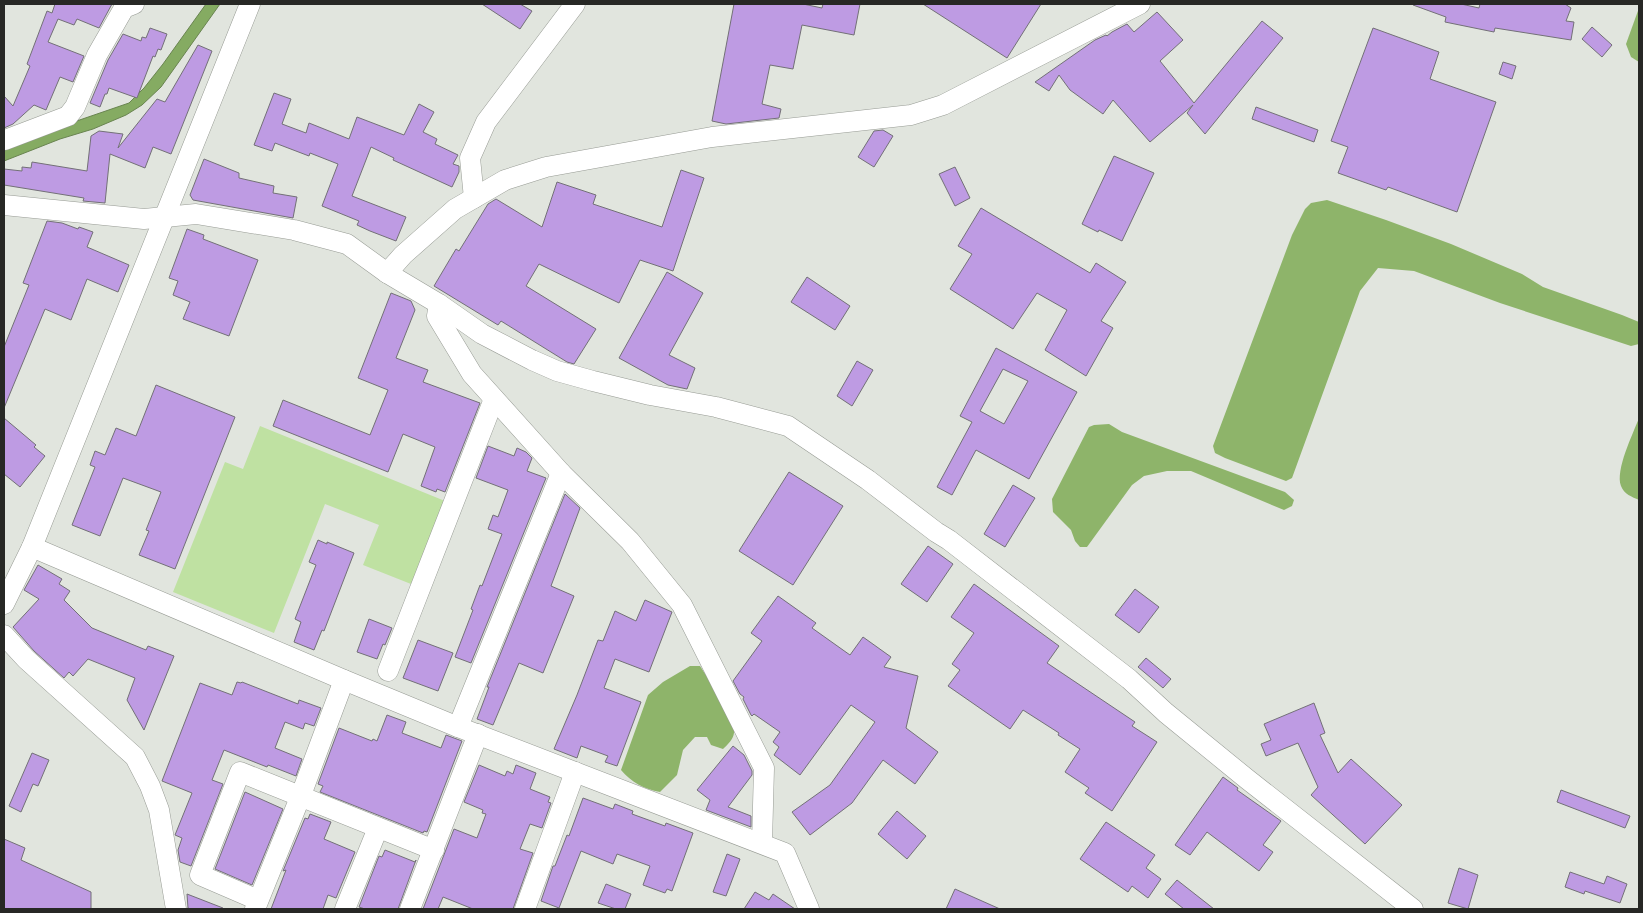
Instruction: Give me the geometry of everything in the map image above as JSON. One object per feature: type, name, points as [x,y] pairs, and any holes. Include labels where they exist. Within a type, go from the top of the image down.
[{"type":"street","points":[[5,140],[68,116],[75,107],[96,55],[124,8],[134,4]]},
{"type":"street","points":[[4,604],[32,547],[250,4]]},
{"type":"street","points":[[474,198],[470,158],[486,122],[575,4]]},
{"type":"street","points":[[387,272],[403,255],[455,209],[505,180],[546,166],[712,137],[911,115],[942,105],[1140,4]]},
{"type":"street","points":[[4,205],[144,219],[196,214],[322,236],[346,244],[482,334],[557,371],[788,426],[868,480],[949,540],[1129,679],[1246,779],[1413,909]]},
{"type":"street","points":[[439,304],[437,316],[472,374],[561,473],[630,541],[682,605],[764,768],[762,843]]},
{"type":"street","points":[[388,671],[494,399]]},
{"type":"street","points":[[458,727],[561,473]]},
{"type":"street","points":[[32,547],[458,727],[785,853],[809,909]]},
{"type":"street","points":[[4,635],[26,659],[135,757],[150,786],[159,810],[176,909]]},
{"type":"street","points":[[344,680],[301,795],[256,905],[200,875],[240,772],[301,795],[434,850]]},
{"type":"street","points":[[410,909],[478,734]]},
{"type":"street","points":[[525,909],[575,772]]},
{"type":"street","points":[[345,909],[378,828]]},
{"type":"shaded area","points":[[206,4],[220,4],[161,87],[142,105],[126,115],[93,129],[60,139],[4,161],[4,146],[129,103],[163,64]]},
{"type":"shaded area","points":[[1639,8],[1639,62],[1631,57],[1626,44]]},
{"type":"shaded area","points":[[1327,200],[1451,244],[1522,274],[1543,287],[1639,322],[1639,344],[1631,346],[1500,303],[1414,271],[1378,268],[1360,291],[1292,478],[1286,481],[1225,458],[1215,453],[1213,446],[1292,235],[1305,209],[1311,203]]},
{"type":"shaded area","points":[[1639,418],[1639,500],[1624,491],[1621,486],[1620,471]]},
{"type":"shaded area","points":[[1109,424],[1122,432],[1285,492],[1294,500],[1292,506],[1284,510],[1191,471],[1167,471],[1144,476],[1132,485],[1087,547],[1080,547],[1075,541],[1071,530],[1053,512],[1052,499],[1089,427]]},
{"type":"shaded area","points":[[260,426],[445,501],[411,584],[363,565],[379,525],[325,504],[274,633],[173,592],[225,462],[243,469]]},
{"type":"shaded area","points":[[690,666],[700,666],[727,708],[734,726],[734,733],[730,742],[723,749],[711,745],[707,737],[695,737],[683,750],[677,775],[660,792],[649,789],[638,784],[621,770],[648,695],[663,682]]},
{"type":"building","points":[[55,4],[112,4],[99,28],[77,19],[74,25],[58,19],[48,42],[84,56],[73,82],[60,77],[46,110],[34,105],[13,124],[4,128],[4,96],[13,106],[30,66],[27,64],[47,11],[52,13]]},
{"type":"building","points":[[482,4],[520,4],[532,11],[520,29]]},
{"type":"building","points":[[734,4],[803,4],[822,8],[823,4],[860,4],[854,35],[802,25],[793,69],[770,65],[762,104],[781,109],[779,118],[726,124],[712,121]]},
{"type":"building","points":[[923,4],[1041,4],[1007,58]]},
{"type":"building","points":[[1414,4],[1461,4],[1479,8],[1480,4],[1565,4],[1571,8],[1566,21],[1574,22],[1571,40],[1495,28],[1494,32],[1445,22],[1446,17]]},
{"type":"building","points":[[1157,12],[1183,40],[1160,61],[1194,103],[1262,21],[1283,38],[1205,134],[1187,113],[1193,105],[1150,142],[1113,100],[1103,114],[1070,90],[1059,75],[1049,91],[1035,82],[1095,40],[1107,36],[1127,24],[1134,32]]},
{"type":"building","points":[[1592,27],[1612,45],[1602,57],[1582,39]]},
{"type":"building","points":[[150,28],[167,34],[161,50],[158,49],[155,57],[153,56],[137,98],[109,88],[100,107],[90,103],[108,60],[123,34],[141,41],[142,37],[146,38]]},
{"type":"building","points":[[1373,28],[1439,52],[1430,79],[1496,102],[1457,212],[1388,187],[1386,190],[1338,173],[1348,147],[1331,141]]},
{"type":"building","points":[[198,45],[212,51],[171,154],[153,147],[145,168],[110,154],[105,203],[83,201],[84,198],[4,185],[4,169],[22,171],[22,167],[31,168],[32,162],[87,171],[91,136],[99,131],[123,134],[118,148],[157,99],[165,102]]},
{"type":"building","points":[[1503,62],[1516,66],[1512,79],[1499,74]]},
{"type":"building","points":[[274,93],[291,99],[282,124],[306,133],[309,123],[349,139],[357,117],[404,135],[419,104],[434,112],[423,132],[437,139],[435,144],[458,155],[453,164],[459,166],[459,172],[452,187],[393,160],[394,158],[371,147],[352,196],[406,217],[396,241],[357,225],[359,221],[322,206],[338,164],[310,153],[309,156],[275,143],[272,151],[254,145]]},
{"type":"building","points":[[1256,107],[1318,130],[1314,142],[1252,119]]},
{"type":"building","points":[[883,130],[893,136],[874,167],[858,157],[874,131]]},
{"type":"building","points":[[1114,156],[1154,173],[1122,241],[1082,224]]},
{"type":"building","points":[[204,159],[239,173],[239,178],[274,186],[273,193],[297,197],[293,218],[193,200],[190,195]]},
{"type":"building","points":[[955,167],[970,198],[955,206],[939,174]]},
{"type":"building","points":[[681,170],[704,178],[673,271],[640,260],[619,303],[539,264],[526,286],[596,329],[574,364],[567,362],[501,321],[498,325],[434,286],[456,249],[459,251],[488,204],[496,199],[542,227],[557,182],[596,195],[593,204],[662,227]]},
{"type":"building","points":[[981,208],[1090,273],[1096,263],[1126,282],[1101,321],[1113,328],[1086,376],[1045,350],[1067,310],[1037,293],[1013,329],[950,289],[972,254],[958,246]]},
{"type":"building","points":[[47,221],[62,223],[78,229],[79,227],[93,232],[87,247],[129,265],[118,292],[87,279],[71,320],[45,309],[4,408],[4,347],[29,285],[23,283]]},
{"type":"building","points":[[187,229],[204,235],[203,239],[258,260],[229,336],[183,319],[190,302],[173,295],[178,281],[169,278]]},
{"type":"building","points":[[667,272],[703,293],[669,355],[695,368],[687,389],[668,385],[619,358]]},
{"type":"building","points":[[807,277],[850,306],[835,330],[791,302]]},
{"type":"building","points":[[391,293],[411,301],[415,310],[396,358],[428,370],[423,382],[480,403],[445,492],[437,489],[436,492],[421,486],[435,447],[403,434],[388,472],[273,426],[283,400],[370,435],[388,390],[358,378]]},
{"type":"building","points":[[996,348],[1077,392],[1029,479],[976,450],[952,495],[937,487],[972,422],[960,416]],"holes":[[[1003,369],[1028,381],[1004,424],[980,411]]]},
{"type":"building","points":[[857,361],[873,370],[852,406],[837,396]]},
{"type":"building","points":[[156,385],[235,417],[175,569],[139,555],[149,531],[146,530],[161,492],[123,478],[100,536],[72,525],[95,467],[90,465],[95,451],[105,455],[116,428],[136,436]]},
{"type":"building","points":[[4,418],[36,445],[34,447],[45,456],[20,487],[4,474]]},
{"type":"building","points":[[488,446],[514,456],[517,448],[526,452],[532,458],[527,471],[546,478],[471,663],[455,657],[473,610],[471,609],[480,585],[482,586],[502,534],[488,529],[493,515],[498,517],[508,490],[476,478]]},
{"type":"building","points":[[789,472],[843,506],[793,585],[739,551]]},
{"type":"building","points":[[1013,485],[1035,498],[1005,547],[984,534]]},
{"type":"building","points":[[565,494],[580,508],[551,586],[574,596],[543,673],[519,663],[493,725],[477,719],[489,687],[487,687]]},
{"type":"building","points":[[318,540],[354,553],[324,631],[322,630],[314,650],[294,642],[301,622],[295,619],[316,565],[309,562]]},
{"type":"building","points":[[928,546],[953,564],[927,602],[901,584]]},
{"type":"building","points":[[38,565],[62,579],[59,584],[70,591],[64,600],[92,628],[146,650],[148,646],[174,656],[144,730],[127,700],[135,678],[88,659],[73,676],[69,672],[64,678],[34,651],[13,627],[39,599],[24,590]]},
{"type":"building","points":[[974,584],[1059,646],[1047,663],[1135,722],[1132,726],[1157,742],[1112,811],[1085,793],[1089,788],[1065,772],[1080,749],[1023,710],[1010,729],[948,686],[960,670],[952,664],[974,633],[951,617]]},
{"type":"building","points":[[1135,589],[1159,607],[1139,633],[1115,615]]},
{"type":"building","points":[[778,596],[816,623],[812,628],[850,655],[863,637],[891,657],[884,667],[918,676],[906,728],[938,752],[915,784],[883,760],[852,803],[810,835],[792,812],[830,785],[875,722],[851,705],[800,775],[774,755],[779,747],[773,742],[780,732],[754,714],[751,715],[743,699],[744,697],[740,694],[733,681],[762,641],[751,633]]},
{"type":"building","points":[[645,600],[672,612],[649,672],[615,659],[604,688],[641,702],[617,766],[605,762],[608,756],[581,746],[577,758],[554,749],[598,640],[603,641],[615,611],[636,621]]},
{"type":"building","points":[[369,619],[392,628],[377,659],[357,652]]},
{"type":"building","points":[[418,640],[453,653],[438,691],[403,678]]},
{"type":"building","points":[[1146,658],[1171,679],[1163,688],[1138,667]]},
{"type":"building","points":[[237,682],[242,682],[298,704],[299,700],[321,708],[314,726],[305,723],[303,729],[285,722],[275,748],[302,759],[296,776],[224,750],[212,780],[223,784],[191,866],[180,862],[178,850],[182,838],[175,835],[192,793],[162,781],[200,683],[232,695]]},
{"type":"building","points":[[1314,703],[1325,733],[1320,735],[1338,773],[1351,759],[1402,805],[1365,844],[1311,795],[1318,787],[1298,743],[1266,756],[1261,744],[1271,740],[1264,724]]},
{"type":"building","points":[[387,715],[406,722],[402,733],[441,748],[446,735],[462,741],[427,832],[424,831],[423,833],[320,792],[323,786],[318,784],[339,728],[372,741],[373,739],[377,741]]},
{"type":"building","points":[[733,746],[744,755],[752,775],[728,807],[751,816],[751,827],[706,810],[710,800],[697,790]]},
{"type":"building","points":[[32,753],[49,760],[38,786],[33,784],[21,812],[9,806]]},
{"type":"building","points":[[479,765],[505,776],[507,771],[513,774],[516,765],[536,773],[530,789],[550,797],[548,802],[551,803],[542,828],[530,824],[520,849],[533,853],[513,909],[473,909],[443,897],[438,909],[423,909],[454,829],[477,838],[486,814],[482,813],[483,810],[464,802]]},
{"type":"building","points":[[1223,777],[1238,788],[1237,790],[1281,821],[1263,845],[1273,852],[1259,871],[1207,832],[1190,855],[1175,845]]},
{"type":"building","points":[[1561,790],[1630,816],[1625,828],[1557,802]]},
{"type":"building","points":[[245,792],[283,809],[252,885],[215,869]]},
{"type":"building","points":[[583,798],[613,809],[615,804],[633,811],[632,814],[665,826],[666,823],[693,833],[672,891],[667,889],[665,893],[643,885],[650,866],[617,854],[613,864],[581,851],[559,908],[541,901],[553,866],[555,866],[567,835],[569,836]]},
{"type":"building","points":[[897,811],[926,836],[907,859],[878,834]]},
{"type":"building","points":[[310,814],[331,822],[324,839],[355,852],[336,898],[328,895],[323,909],[271,909],[286,870],[283,871],[305,818],[308,819]]},
{"type":"building","points":[[1106,822],[1155,855],[1146,868],[1161,879],[1148,898],[1132,886],[1128,892],[1080,859]]},
{"type":"building","points":[[4,839],[25,848],[21,860],[91,892],[91,909],[4,909]]},
{"type":"building","points":[[385,850],[415,862],[416,860],[398,909],[365,909],[359,907],[379,856],[382,857]]},
{"type":"building","points":[[727,854],[740,859],[726,896],[713,892]]},
{"type":"building","points":[[1459,868],[1478,875],[1468,909],[1448,903]]},
{"type":"building","points":[[1570,872],[1604,884],[1607,876],[1627,884],[1620,903],[1585,891],[1584,894],[1565,887]]},
{"type":"building","points":[[1177,880],[1214,909],[1184,909],[1165,894]]},
{"type":"building","points":[[606,884],[631,894],[625,909],[616,909],[598,903]]},
{"type":"building","points":[[955,889],[1000,909],[946,909]]},
{"type":"building","points":[[755,892],[769,900],[773,894],[795,909],[744,909]]},
{"type":"building","points":[[187,894],[223,909],[190,909],[188,908]]}]
